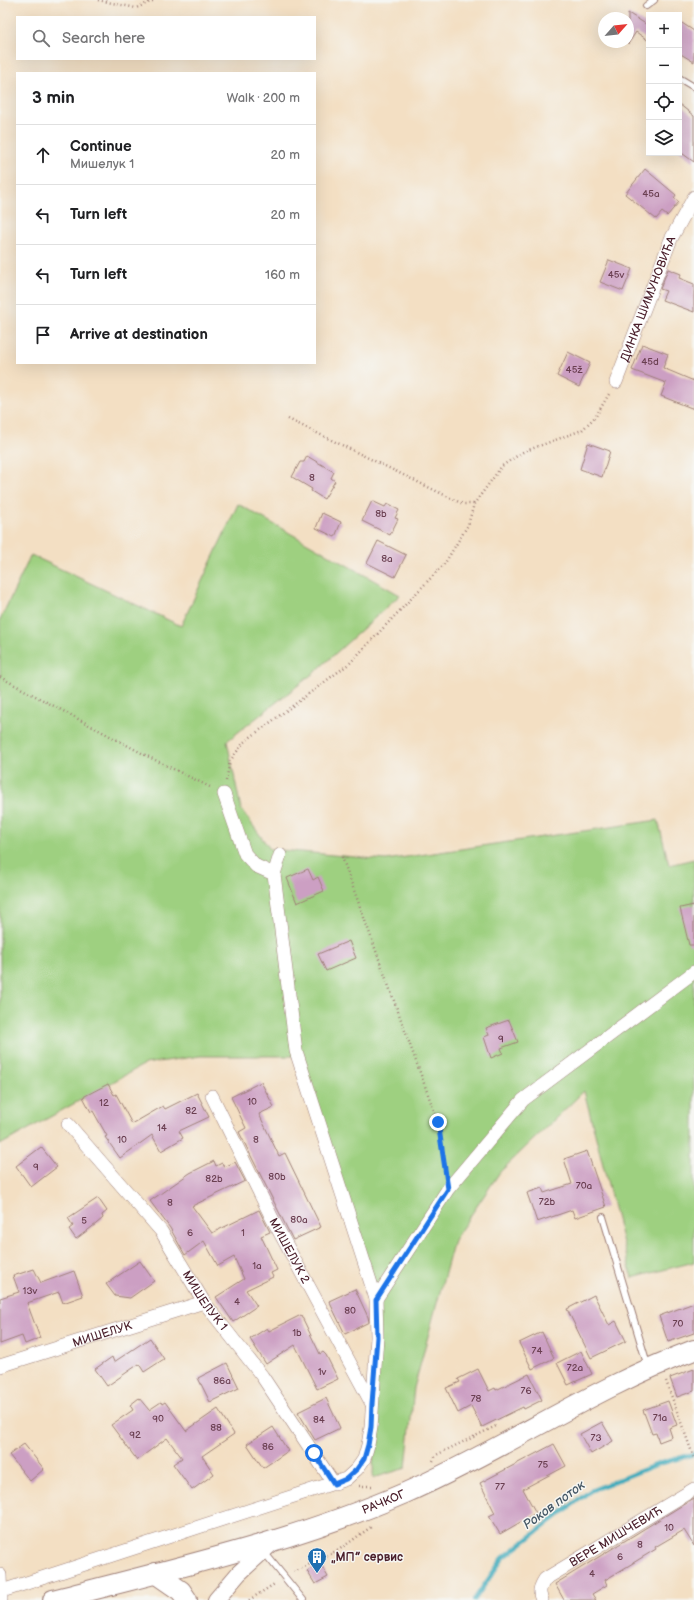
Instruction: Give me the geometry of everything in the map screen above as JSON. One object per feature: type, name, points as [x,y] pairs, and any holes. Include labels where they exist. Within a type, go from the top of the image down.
[{"type":"main road","name":"РАЧКОГ","points":[[53,1600],[269,1545],[358,1512],[407,1492],[485,1454],[607,1388],[654,1366],[694,1350]]},
{"type":"main road","points":[[155,1573],[181,1591],[187,1600]]},
{"type":"street","name":"ДИНКА ШИМУНОВИЋА","points":[[616,382],[672,240],[694,197]]},
{"type":"street","points":[[224,794],[244,854],[256,866],[274,874]]},
{"type":"street","points":[[0,1575],[2,1595],[334,1484],[346,1479],[357,1469],[364,1459],[371,1427],[377,1337],[376,1300],[296,1051],[274,874],[280,855]]},
{"type":"street","points":[[376,1300],[448,1189],[524,1100],[694,972]]},
{"type":"street","name":"МИШЕЛУК 2","points":[[212,1096],[272,1218],[372,1404]]},
{"type":"street","name":"МИШЕЛУК 1","points":[[68,1124],[161,1232],[204,1302],[262,1376],[334,1484]]},
{"type":"street","name":"МИШЕЛУК","points":[[0,1366],[204,1302]]},
{"type":"street","name":"ВЕРЕ МИШЧЕВИЋ","points":[[541,1594],[545,1579],[694,1489]]},
{"type":"street","points":[[216,1600],[239,1573],[269,1545]]},
{"type":"lane","points":[[646,6],[654,0]]},
{"type":"lane","points":[[682,80],[694,88]]},
{"type":"lane","points":[[603,1217],[654,1366]]},
{"type":"lane","points":[[269,1545],[284,1578],[303,1600]]},
{"type":"path","points":[[98,0],[136,8],[155,0]]},
{"type":"path","points":[[0,678],[149,757],[224,794],[230,761],[244,742],[350,663],[445,563],[468,526],[474,504],[502,466],[523,452],[582,430],[596,416],[616,382]]},
{"type":"path","points":[[288,419],[463,504],[474,504]]},
{"type":"path","points":[[342,857],[438,1122],[448,1189]]},
{"type":"path","points":[[654,1366],[694,1458]]},
{"type":"path","points":[[249,1600],[284,1578]]},
{"type":"green space","points":[[238,504],[400,595],[315,672],[227,741],[241,809],[270,849],[386,860],[658,820],[669,865],[694,859],[694,1262],[632,1278],[584,1091],[500,1172],[454,1240],[414,1388],[406,1468],[373,1478],[376,1303],[299,1056],[200,1056],[145,1064],[0,1145],[0,620],[31,555],[181,626]]},
{"type":"building","points":[[634,17],[646,24],[646,39],[636,32],[634,35]]},
{"type":"building","points":[[682,23],[694,31],[694,62],[682,55]]},
{"type":"building","points":[[682,106],[694,116],[694,162],[682,153]]},
{"type":"building","points":[[645,169],[676,195],[674,198],[679,202],[667,216],[662,212],[656,219],[625,194]]},
{"type":"building","points":[[609,260],[632,269],[623,291],[600,282]]},
{"type":"building","points":[[668,269],[681,274],[679,278],[694,284],[694,312],[662,300],[666,291],[660,289]]},
{"type":"building","points":[[642,344],[668,354],[663,368],[694,381],[694,409],[661,396],[666,383],[632,370]]},
{"type":"building","points":[[568,352],[590,363],[579,387],[557,376]]},
{"type":"building","points":[[588,443],[610,451],[602,477],[580,469]]},
{"type":"building","points":[[307,456],[334,472],[331,478],[335,481],[324,499],[311,491],[312,489],[292,477],[300,462],[304,462]]},
{"type":"building","points":[[372,501],[385,507],[387,504],[399,510],[395,518],[398,519],[390,535],[362,521]]},
{"type":"building","points":[[322,513],[341,522],[335,537],[316,528]]},
{"type":"building","points":[[378,541],[406,555],[395,577],[367,563]]},
{"type":"building","points":[[308,869],[313,880],[318,877],[324,891],[297,903],[287,878]]},
{"type":"building","points":[[694,905],[694,945],[689,945],[680,908]]},
{"type":"building","points":[[349,941],[356,958],[326,971],[318,954]]},
{"type":"building","points":[[509,1020],[518,1042],[501,1048],[503,1053],[491,1058],[484,1037],[489,1035],[486,1028]]},
{"type":"building","points":[[261,1082],[274,1107],[259,1114],[279,1156],[285,1153],[321,1227],[293,1240],[239,1132],[246,1128],[231,1097]]},
{"type":"building","points":[[108,1084],[114,1095],[116,1094],[132,1124],[163,1106],[165,1109],[197,1093],[209,1117],[179,1131],[183,1138],[161,1151],[152,1135],[120,1158],[105,1137],[107,1136],[83,1097]]},
{"type":"building","points":[[41,1147],[57,1167],[31,1187],[16,1166]]},
{"type":"building","points":[[587,1151],[606,1207],[575,1218],[572,1210],[537,1222],[527,1193],[542,1188],[544,1193],[572,1184],[564,1159]]},
{"type":"building","points":[[214,1161],[216,1166],[222,1163],[224,1167],[235,1162],[245,1181],[192,1206],[212,1233],[259,1210],[270,1232],[261,1236],[277,1270],[271,1273],[273,1277],[246,1290],[257,1306],[233,1322],[216,1297],[244,1279],[234,1257],[218,1266],[204,1241],[185,1255],[170,1228],[150,1201],[190,1173]]},
{"type":"building","points":[[98,1198],[107,1211],[102,1215],[103,1218],[76,1239],[69,1229],[73,1226],[68,1218]]},
{"type":"building","points":[[140,1261],[154,1281],[130,1298],[115,1296],[106,1284]]},
{"type":"building","points":[[34,1269],[41,1283],[74,1271],[83,1296],[63,1303],[59,1292],[27,1303],[40,1338],[25,1344],[22,1336],[0,1344],[0,1298],[19,1292],[13,1276]]},
{"type":"building","points":[[355,1289],[369,1322],[345,1334],[329,1301]]},
{"type":"building","points":[[594,1295],[609,1325],[616,1321],[626,1341],[591,1358],[567,1309]]},
{"type":"building","points":[[694,1303],[694,1333],[668,1342],[659,1316]]},
{"type":"building","points":[[301,1315],[320,1354],[323,1352],[326,1355],[338,1379],[317,1389],[295,1345],[266,1364],[250,1339],[267,1328],[269,1331]]},
{"type":"building","points":[[542,1332],[554,1358],[532,1369],[519,1343]]},
{"type":"building","points":[[150,1338],[164,1359],[144,1372],[139,1364],[107,1386],[95,1369],[112,1357],[114,1362]]},
{"type":"building","points":[[581,1351],[592,1374],[568,1385],[557,1363]]},
{"type":"building","points":[[227,1363],[239,1388],[210,1402],[198,1378]]},
{"type":"building","points":[[478,1369],[489,1391],[495,1388],[496,1390],[529,1374],[542,1400],[524,1409],[523,1407],[482,1427],[471,1406],[458,1413],[446,1388],[460,1382],[458,1379]]},
{"type":"building","points":[[694,1369],[694,1391],[677,1397],[670,1378]]},
{"type":"building","points":[[139,1398],[149,1410],[161,1402],[162,1404],[165,1402],[186,1431],[218,1409],[234,1434],[202,1456],[214,1474],[192,1490],[173,1464],[182,1458],[167,1438],[137,1460],[111,1425],[133,1410],[130,1405]]},
{"type":"building","points":[[326,1398],[340,1428],[315,1440],[298,1412]]},
{"type":"building","points":[[668,1401],[677,1425],[669,1428],[672,1437],[659,1442],[656,1433],[652,1434],[643,1410]]},
{"type":"building","points":[[602,1422],[613,1441],[591,1454],[580,1434]]},
{"type":"building","points":[[273,1427],[288,1451],[263,1468],[247,1444]]},
{"type":"building","points":[[24,1444],[44,1469],[30,1481],[9,1455]]},
{"type":"building","points":[[554,1444],[566,1466],[523,1489],[536,1513],[500,1534],[489,1516],[495,1513],[480,1483]]},
{"type":"building","points":[[694,1498],[694,1546],[684,1530],[605,1580],[607,1585],[592,1594],[596,1600],[564,1600],[555,1584]]},
{"type":"building","name":"„МП” сервис","points":[[320,1563],[328,1577],[315,1584],[307,1571]]},
{"type":"waterway","name":"Роков поток","points":[[474,1600],[503,1558],[590,1491],[658,1464],[694,1454]]},
{"type":"place","name":"„МП” сервис","points":[[317,1574]]},
{"type":"route","points":[[314,1453],[334,1484],[346,1479],[357,1469],[364,1459],[371,1427],[377,1337],[376,1300],[448,1189],[438,1122]]}]
